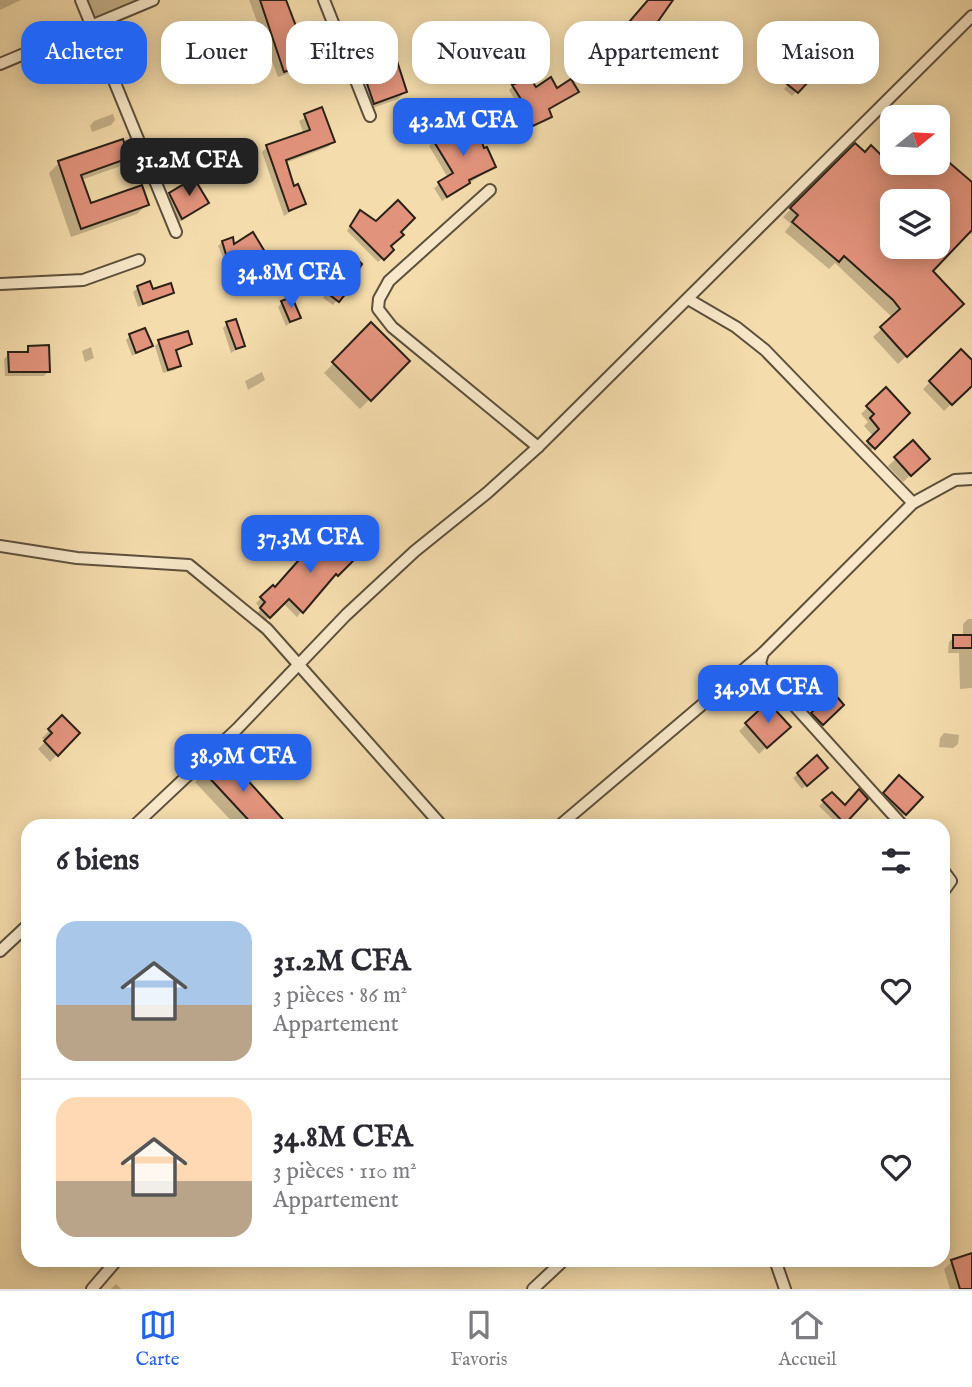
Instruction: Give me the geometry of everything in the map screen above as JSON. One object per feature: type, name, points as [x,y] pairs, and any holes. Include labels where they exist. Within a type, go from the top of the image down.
[{"type":"street","points":[[81,0],[89,21]]},
{"type":"street","points":[[103,21],[153,0]]},
{"type":"street","points":[[324,0],[370,116]]},
{"type":"street","points":[[141,819],[237,729],[298,663],[415,551],[487,493],[538,447],[972,16]]},
{"type":"street","points":[[0,64],[21,55]]},
{"type":"street","points":[[115,84],[176,232]]},
{"type":"street","points":[[490,190],[388,281],[379,299],[379,309],[392,327],[538,447]]},
{"type":"street","points":[[0,284],[83,280],[139,260]]},
{"type":"street","points":[[688,299],[736,327],[765,350],[913,503]]},
{"type":"street","points":[[567,819],[763,653],[913,503],[955,480],[972,479]]},
{"type":"street","points":[[0,546],[77,558],[189,565],[267,629],[436,819]]},
{"type":"street","points":[[763,653],[760,663],[764,672],[898,819]]},
{"type":"street","points":[[0,951],[21,932]]},
{"type":"street","points":[[92,1289],[111,1267]]},
{"type":"street","points":[[533,1289],[557,1267]]},
{"type":"street","points":[[777,1267],[785,1289]]},
{"type":"building","points":[[260,0],[286,0],[294,21],[286,21],[284,72],[272,36],[272,21],[267,21]]},
{"type":"building","points":[[648,0],[673,0],[658,21],[630,21]]},
{"type":"building","points":[[398,64],[407,92],[374,104],[367,84],[398,84]]},
{"type":"building","points":[[550,78],[557,88],[564,84],[574,84],[579,92],[549,109],[552,117],[533,126],[529,116],[531,115],[512,85],[534,84],[536,87],[550,84]]},
{"type":"building","points":[[787,84],[806,84],[798,93]]},
{"type":"building","points":[[322,107],[335,142],[286,160],[294,186],[298,184],[306,204],[289,211],[266,145],[310,130],[304,114]]},
{"type":"building","points":[[476,125],[484,148],[487,147],[496,167],[469,180],[470,183],[447,197],[438,182],[453,173],[433,140]]},
{"type":"building","points":[[123,139],[129,158],[81,175],[91,203],[142,185],[149,205],[81,229],[58,161]]},
{"type":"building","points":[[855,143],[865,152],[871,145],[880,154],[880,175],[950,175],[950,163],[972,182],[972,230],[950,253],[950,189],[880,189],[880,259],[944,259],[933,271],[964,304],[907,357],[880,327],[900,309],[844,256],[839,262],[792,222],[798,215],[790,208]]},
{"type":"building","points":[[194,178],[209,203],[182,219],[169,193]]},
{"type":"building","points":[[398,200],[415,218],[401,232],[404,235],[391,246],[394,250],[384,260],[350,226],[360,210],[376,221]]},
{"type":"building","points":[[253,232],[265,252],[246,263],[248,267],[237,275],[227,258],[222,241],[233,237],[234,244]]},
{"type":"building","points":[[351,252],[362,264],[351,281],[354,283],[339,302],[326,292]]},
{"type":"building","points":[[150,281],[153,289],[171,283],[174,293],[143,304],[137,286]]},
{"type":"building","points":[[292,297],[301,318],[290,322],[281,301]]},
{"type":"building","points":[[236,319],[245,346],[236,349],[226,322]]},
{"type":"building","points":[[371,322],[410,361],[371,401],[332,362]]},
{"type":"building","points":[[145,328],[153,346],[136,353],[129,334]]},
{"type":"building","points":[[188,331],[192,344],[176,350],[181,366],[168,370],[158,340]]},
{"type":"building","points":[[49,345],[50,372],[9,372],[8,352],[28,352],[28,346]]},
{"type":"building","points":[[961,349],[972,360],[972,386],[952,405],[929,381]]},
{"type":"building","points":[[886,387],[910,413],[875,449],[867,441],[879,429],[870,418],[874,414],[866,406]]},
{"type":"building","points":[[913,440],[930,459],[911,476],[894,457]]},
{"type":"building","points":[[334,530],[357,557],[338,576],[336,574],[303,613],[289,599],[270,618],[260,608],[265,602],[260,597],[273,585],[275,587],[305,553]]},
{"type":"building","points":[[953,635],[972,635],[972,648],[953,648]]},
{"type":"building","points":[[833,692],[844,705],[823,725],[811,713]]},
{"type":"building","points":[[768,702],[791,727],[767,748],[745,723]]},
{"type":"building","points":[[62,715],[80,733],[58,756],[44,741],[52,733],[48,729]]},
{"type":"building","points":[[223,753],[283,819],[248,819],[203,771]]},
{"type":"building","points":[[817,755],[828,768],[807,786],[797,773]]},
{"type":"building","points":[[899,775],[923,797],[906,815],[883,793]]},
{"type":"building","points":[[859,789],[868,799],[850,819],[840,819],[822,800],[832,792],[845,805]]},
{"type":"building","points":[[972,1253],[972,1289],[960,1289],[951,1260]]}]
